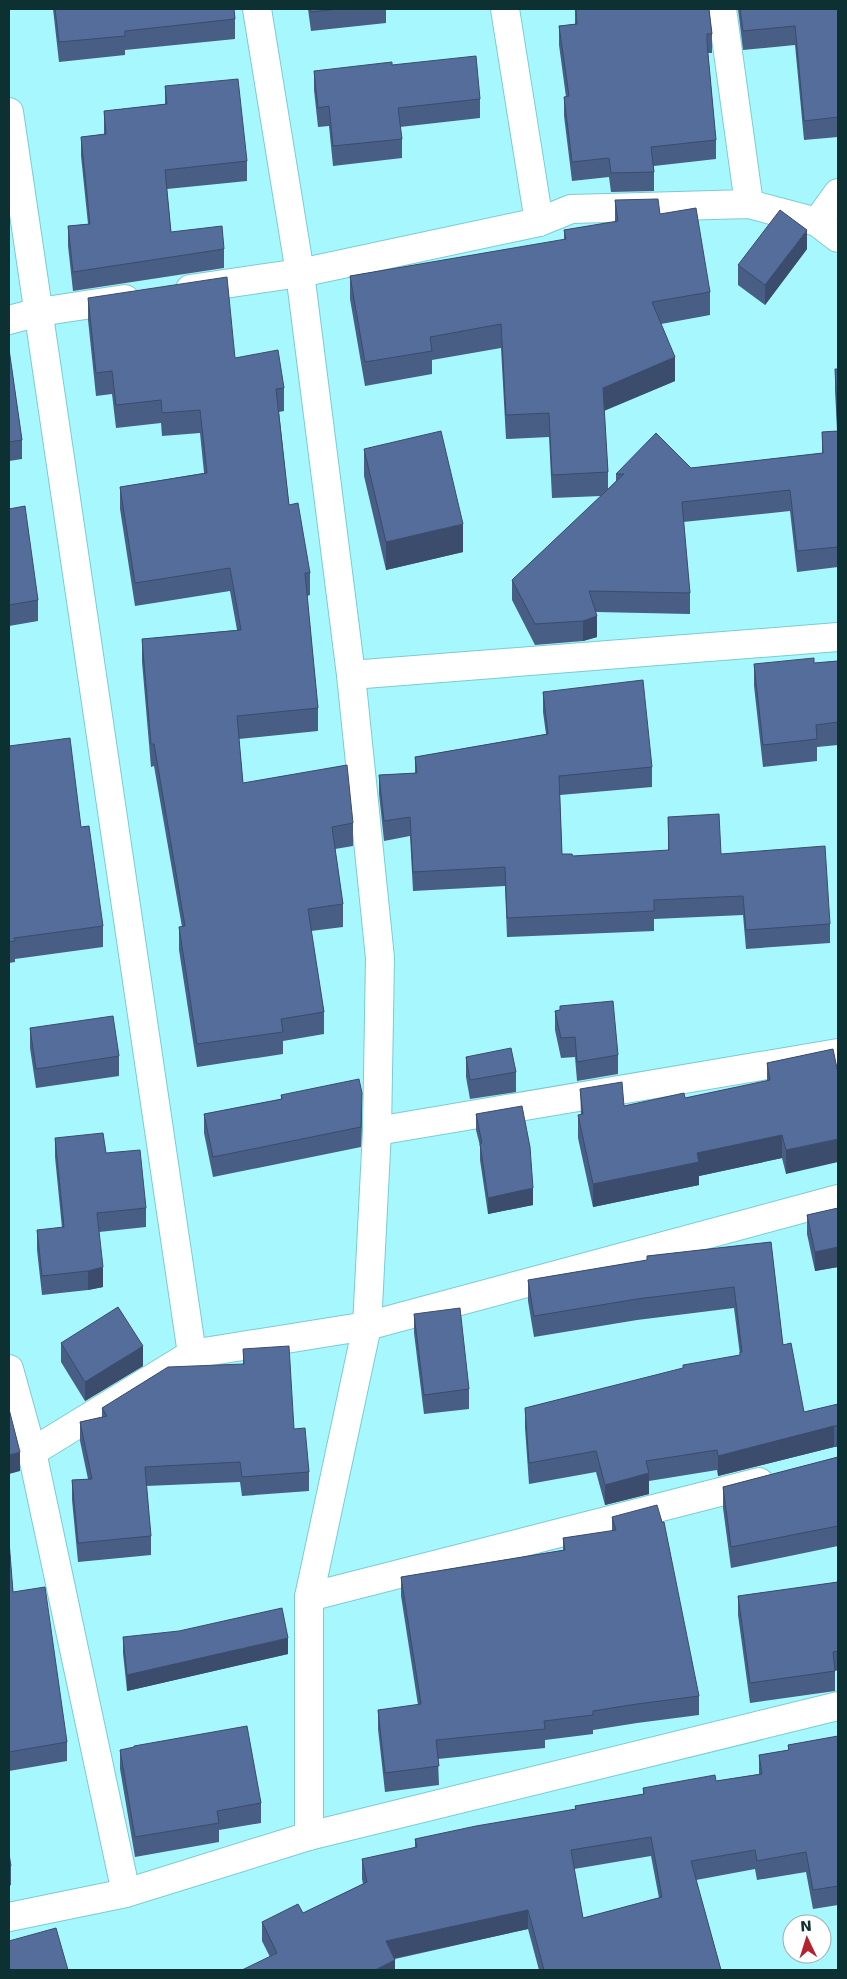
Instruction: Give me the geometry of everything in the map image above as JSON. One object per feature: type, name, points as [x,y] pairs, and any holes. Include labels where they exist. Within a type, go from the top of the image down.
[{"type":"street","points":[[257,9],[300,272],[351,675],[380,958],[377,1131],[367,1326],[310,1596],[309,1836]]},
{"type":"street","points":[[505,9],[539,222]]},
{"type":"street","points":[[722,9],[750,204]]},
{"type":"street","points":[[9,112],[192,1354]]},
{"type":"street","points":[[9,320],[39,312],[300,272],[539,222],[571,208],[750,204],[828,230],[838,193]]},
{"type":"street","points":[[351,675],[838,637]]},
{"type":"street","points":[[377,1131],[838,1053]]},
{"type":"street","points":[[32,1452],[192,1354],[367,1326],[838,1199]]},
{"type":"street","points":[[9,1369],[32,1452],[126,1893]]},
{"type":"street","points":[[310,1596],[781,1476]]},
{"type":"street","points":[[9,1917],[126,1893],[309,1836],[838,1706]]},
{"type":"building","points":[[55,9],[234,9],[235,19],[125,31],[125,36],[59,42]]},
{"type":"building","points":[[310,9],[338,9],[311,12]]},
{"type":"building","points":[[576,9],[709,9],[712,34],[707,34],[707,43],[716,140],[651,147],[654,172],[611,173],[609,158],[572,162],[564,97],[569,96],[559,26],[577,24]]},
{"type":"building","points":[[740,9],[838,9],[838,117],[804,121],[795,26],[743,31]]},
{"type":"building","points":[[476,56],[480,99],[398,108],[402,139],[333,146],[329,106],[318,108],[314,71],[392,62],[392,65]]},
{"type":"building","points":[[238,79],[247,161],[165,170],[171,232],[222,226],[224,249],[73,272],[68,226],[90,224],[81,137],[106,134],[104,111],[167,104],[165,86]]},
{"type":"building","points":[[658,199],[660,214],[696,208],[710,292],[652,302],[675,357],[603,388],[608,472],[552,475],[549,413],[506,415],[501,324],[430,337],[432,351],[365,362],[350,276],[566,239],[564,230],[618,221],[615,200]]},
{"type":"building","points":[[780,210],[807,230],[765,285],[738,265]]},
{"type":"building","points":[[227,277],[235,358],[278,350],[284,388],[276,389],[289,505],[298,503],[310,573],[305,573],[318,708],[237,716],[243,783],[347,765],[353,823],[332,827],[343,904],[308,909],[324,1012],[281,1019],[283,1032],[197,1044],[179,927],[185,926],[154,744],[151,744],[142,639],[241,630],[230,568],[135,583],[120,487],[207,473],[200,410],[162,413],[161,400],[116,405],[112,371],[96,373],[88,298]]},
{"type":"building","points":[[9,349],[22,440],[9,442]]},
{"type":"building","points":[[835,369],[838,369],[838,431]]},
{"type":"building","points":[[441,431],[463,524],[386,542],[364,449]]},
{"type":"building","points":[[838,431],[838,547],[797,551],[790,490],[682,502],[690,593],[589,591],[597,616],[583,621],[535,624],[512,580],[624,474],[616,474],[656,433],[691,468],[823,453],[822,432]]},
{"type":"building","points":[[25,506],[38,600],[9,605],[9,509]]},
{"type":"building","points":[[814,658],[814,663],[838,661],[838,722],[816,725],[817,739],[763,745],[754,664]]},
{"type":"building","points":[[643,680],[652,767],[559,776],[562,854],[572,854],[573,856],[669,850],[668,817],[719,814],[721,854],[825,846],[830,924],[746,930],[743,896],[654,900],[654,911],[507,918],[505,867],[413,872],[410,817],[384,821],[379,775],[417,773],[415,757],[548,734],[543,692]]},
{"type":"building","points":[[70,738],[81,827],[89,826],[103,926],[14,938],[15,941],[9,942],[9,746]]},
{"type":"building","points":[[613,1001],[618,1055],[577,1062],[575,1037],[561,1038],[555,1011],[560,1010],[560,1006]]},
{"type":"building","points":[[113,1016],[119,1056],[36,1069],[30,1028]]},
{"type":"building","points":[[511,1048],[516,1072],[470,1080],[466,1057]]},
{"type":"building","points":[[833,1049],[838,1073],[838,1139],[786,1150],[782,1135],[697,1153],[699,1162],[593,1184],[578,1115],[583,1114],[580,1089],[622,1082],[624,1106],[684,1093],[685,1098],[770,1080],[767,1063]]},
{"type":"building","points":[[359,1079],[362,1093],[361,1127],[213,1157],[204,1114],[282,1099],[281,1095]]},
{"type":"building","points":[[522,1106],[530,1147],[533,1188],[488,1198],[480,1144],[482,1143],[476,1114]]},
{"type":"building","points":[[103,1133],[106,1153],[140,1150],[146,1208],[97,1213],[103,1267],[88,1271],[42,1276],[37,1230],[64,1227],[55,1138]]},
{"type":"building","points":[[838,1208],[838,1247],[815,1252],[807,1215]]},
{"type":"building","points":[[771,1242],[783,1345],[791,1343],[804,1412],[838,1404],[838,1426],[718,1456],[717,1450],[646,1461],[649,1473],[605,1485],[596,1451],[529,1463],[525,1408],[683,1368],[683,1365],[740,1355],[740,1352],[742,1352],[734,1287],[637,1299],[534,1316],[528,1280],[647,1260],[647,1256]]},
{"type":"building","points":[[118,1307],[143,1346],[85,1382],[61,1343]]},
{"type":"building","points":[[460,1308],[469,1389],[424,1395],[414,1314]]},
{"type":"building","points":[[289,1346],[294,1429],[305,1428],[309,1472],[242,1477],[240,1462],[145,1467],[151,1536],[78,1543],[72,1480],[92,1479],[80,1422],[107,1416],[102,1408],[168,1367],[244,1364],[243,1349]]},
{"type":"building","points":[[9,1409],[20,1452],[9,1455]]},
{"type":"building","points":[[838,1457],[838,1526],[731,1547],[723,1487]]},
{"type":"building","points":[[657,1505],[662,1522],[664,1522],[699,1696],[593,1711],[593,1715],[544,1721],[545,1729],[436,1740],[439,1766],[385,1773],[378,1710],[421,1704],[401,1577],[565,1550],[563,1538],[616,1530],[612,1517]]},
{"type":"building","points":[[9,1541],[13,1592],[45,1587],[67,1742],[9,1752]]},
{"type":"building","points":[[838,1582],[838,1651],[833,1652],[835,1671],[750,1683],[738,1596]]},
{"type":"building","points":[[282,1608],[288,1638],[127,1675],[123,1637],[179,1631]]},
{"type":"building","points":[[247,1726],[261,1803],[217,1811],[219,1823],[135,1837],[120,1750]]},
{"type":"building","points":[[838,1736],[838,1886],[813,1890],[806,1852],[757,1861],[755,1850],[691,1861],[721,1970],[544,1970],[528,1910],[386,1941],[395,1960],[375,1970],[242,1970],[277,1953],[262,1922],[298,1904],[303,1913],[367,1882],[362,1859],[417,1847],[415,1839],[476,1826],[576,1809],[575,1806],[644,1794],[643,1788],[715,1775],[716,1781],[762,1774],[759,1755],[789,1750],[788,1745]],"holes":[[[651,1837],[662,1897],[583,1918],[571,1850]]]},
{"type":"building","points":[[56,1928],[68,1970],[9,1970],[9,1941]]}]
